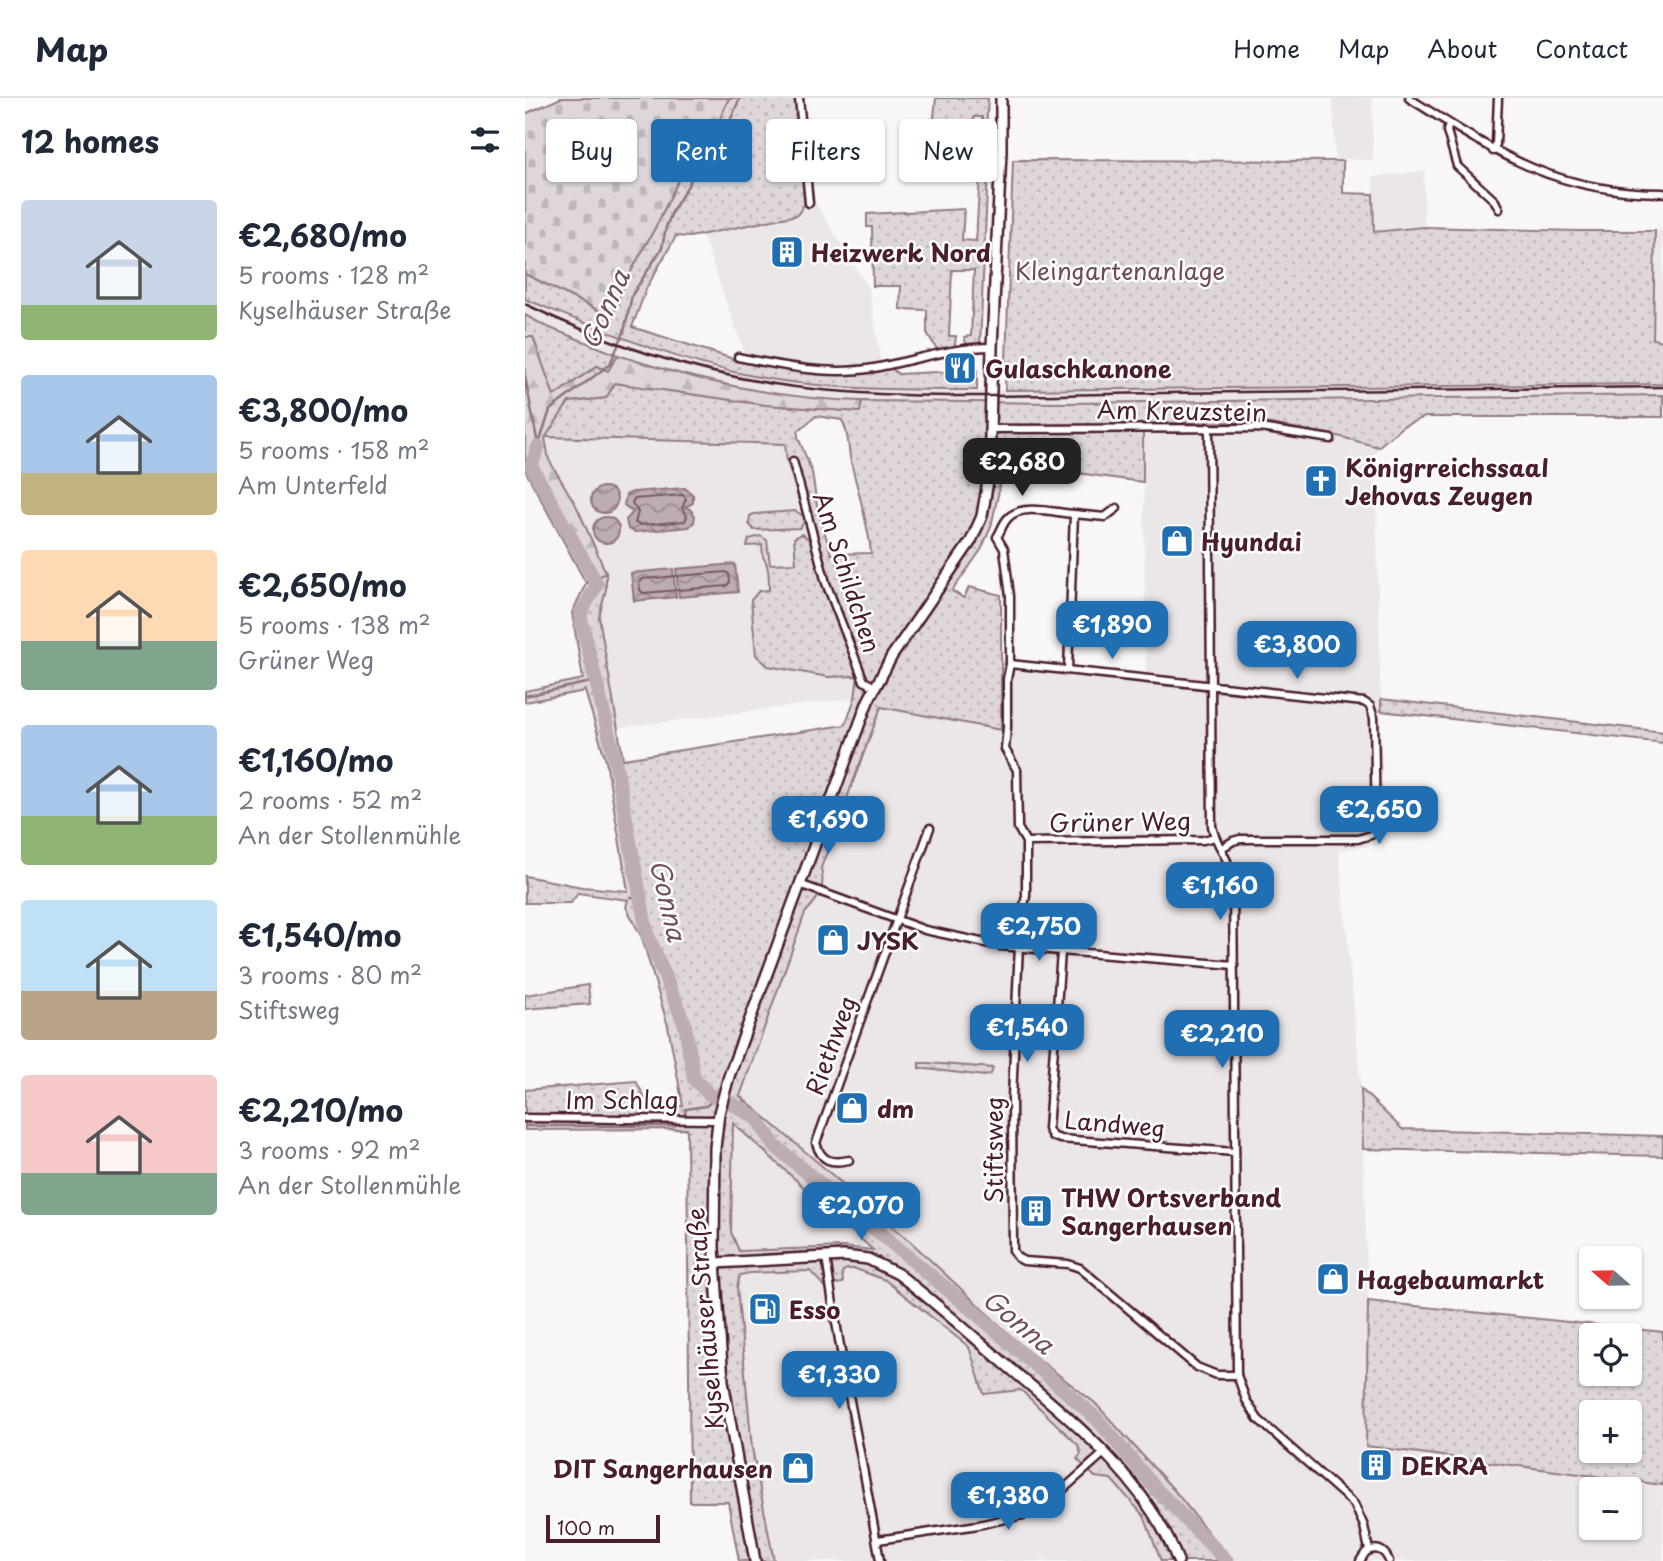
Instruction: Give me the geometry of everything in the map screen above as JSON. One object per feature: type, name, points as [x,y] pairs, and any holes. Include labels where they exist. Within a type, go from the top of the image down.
[{"type":"main road","points":[[802,885],[875,687],[913,624],[971,541],[982,516],[990,429],[1001,98]]},
{"type":"main road","name":"Kyselhäuser Straße","points":[[755,1561],[723,1381],[713,1197],[719,1117],[726,1086],[802,885]]},
{"type":"main road","points":[[715,1263],[825,1256],[859,1257],[898,1274],[1078,1426],[1155,1514],[1178,1561]]},
{"type":"street","points":[[799,98],[809,203]]},
{"type":"street","points":[[1409,98],[1493,151],[1545,174],[1586,186],[1663,193]]},
{"type":"street","points":[[1493,151],[1496,144],[1498,98]]},
{"type":"street","points":[[1449,124],[1447,131],[1457,166],[1495,201],[1499,209]]},
{"type":"street","points":[[738,356],[829,371],[870,369],[992,347]]},
{"type":"street","points":[[1209,427],[1212,826],[1215,837],[1229,860],[1233,878],[1237,1374],[1246,1400],[1258,1419],[1354,1504],[1364,1526],[1369,1550]]},
{"type":"street","name":"Am Kreuzstein","points":[[990,429],[1260,428],[1331,439]]},
{"type":"street","name":"Am Schildchen","points":[[793,461],[826,583],[864,681],[875,687]]},
{"type":"street","points":[[1068,669],[1074,514],[1105,517],[1118,508]]},
{"type":"street","name":"Stiftsweg","points":[[1074,514],[1038,511],[1013,514],[1005,520],[997,537],[1004,549],[1009,577],[1010,664],[1007,679],[1005,749],[1017,771],[1018,828],[1026,842],[1026,891],[1020,924],[1011,1122],[1012,1245],[1015,1255],[1024,1261],[1068,1264],[1080,1268],[1197,1367],[1217,1375],[1237,1374]]},
{"type":"street","points":[[1010,664],[1211,685]]},
{"type":"street","name":"Grüner Weg","points":[[1211,685],[1364,702],[1370,706],[1374,718],[1375,826],[1371,835],[1364,839],[1240,839],[1222,848]]},
{"type":"street","name":"Riethweg","points":[[849,1160],[837,1163],[825,1160],[819,1154],[816,1143],[930,828]]},
{"type":"street","name":"Grüner Weg","points":[[1026,842],[1203,840],[1215,837]]},
{"type":"street","points":[[802,885],[937,933],[1020,948],[1234,965]]},
{"type":"street","name":"Landweg","points":[[1061,952],[1048,1129],[1052,1136],[1060,1139],[1235,1152]]},
{"type":"street","name":"Im Schlag","points":[[525,1118],[719,1117]]},
{"type":"street","points":[[825,1256],[879,1540],[880,1561]]},
{"type":"street","points":[[879,1540],[1028,1514],[1049,1502],[1104,1453]]},
{"type":"street","points":[[1360,1561],[1363,1554],[1369,1550],[1382,1550],[1389,1561]]},
{"type":"shaded area","points":[[1333,98],[1372,98],[1373,160],[1335,159]]},
{"type":"shaded area","points":[[1424,171],[1424,227],[1374,232],[1373,177]]},
{"type":"shaded area","points":[[814,201],[869,289],[882,369],[829,376],[748,363],[702,234],[797,215],[806,202]]},
{"type":"shaded area","points":[[1663,230],[1663,341],[1653,340],[1655,231]]},
{"type":"shaded area","points":[[525,299],[662,353],[692,361],[754,376],[864,388],[925,391],[1663,384],[1663,395],[1067,403],[836,400],[727,385],[651,366],[545,326],[525,315]]},
{"type":"shaded area","points":[[1259,422],[1334,435],[1378,447],[1375,455],[1384,844],[1339,850],[1361,1089],[1368,1301],[1366,1446],[1602,1477],[1579,1477],[1579,1540],[1642,1540],[1642,1482],[1663,1485],[1663,1561],[1231,1561],[1174,1490],[1095,1403],[1025,1349],[912,1243],[740,1096],[805,913],[818,898],[824,881],[821,868],[881,707],[1000,730],[1000,658],[1146,673],[1143,423]]},
{"type":"shaded area","points":[[545,437],[785,443],[787,461],[812,543],[858,676],[855,698],[617,728],[599,617],[606,589],[606,573],[577,507],[549,460]]},
{"type":"shaded area","points":[[732,1122],[874,1250],[843,1247],[739,1251],[731,1232]]},
{"type":"shaded area","points":[[847,1269],[871,1273],[885,1280],[969,1347],[984,1394],[1021,1390],[1078,1445],[1081,1454],[1078,1459],[1091,1474],[1111,1479],[1144,1516],[1161,1561],[774,1561],[752,1448],[737,1287],[740,1275],[811,1271],[817,1279]]},
{"type":"green space","points":[[561,98],[729,98],[720,119],[651,119],[651,182],[678,182],[624,284],[612,317],[525,274],[525,114]]},
{"type":"green space","points":[[729,98],[795,98],[797,119],[766,119],[766,182],[804,182],[806,202],[797,215],[690,237],[676,236],[647,287],[632,327],[740,361],[814,374],[843,375],[891,368],[898,374],[977,370],[977,390],[837,387],[753,376],[666,353],[525,299],[525,274],[612,317],[624,284],[677,182],[752,182],[752,119],[720,119]]},
{"type":"green space","points":[[936,98],[988,98],[987,119],[934,119]]},
{"type":"green space","name":"Kleingartenanlage","points":[[1013,160],[1343,161],[1343,193],[1373,194],[1374,232],[1424,227],[1655,231],[1653,339],[1663,341],[1663,384],[1005,390]]},
{"type":"green space","points":[[980,182],[987,182],[980,344],[967,345],[964,337],[971,336],[974,270],[952,270],[949,336],[956,336],[955,344],[952,349],[938,351],[927,333],[927,310],[900,309],[901,286],[873,286],[872,227],[867,227],[867,214],[964,209],[962,240],[976,241]]},
{"type":"green space","points":[[525,315],[545,326],[618,355],[608,371],[597,366],[554,396],[533,337],[525,337]]},
{"type":"green space","points":[[525,337],[533,337],[554,396],[597,366],[608,371],[618,355],[677,373],[738,387],[799,397],[862,401],[860,412],[766,405],[615,383],[606,398],[569,402],[545,438],[549,460],[577,507],[606,573],[586,583],[525,470]]},
{"type":"green space","points":[[615,383],[766,405],[859,412],[862,401],[1067,403],[1663,395],[1663,417],[1425,417],[1403,426],[1378,447],[1334,435],[1259,422],[1143,423],[1143,482],[1005,463],[991,527],[981,550],[952,591],[964,598],[969,587],[1001,595],[1001,730],[881,707],[821,868],[823,882],[820,893],[805,913],[740,1096],[912,1243],[1025,1349],[1095,1403],[1174,1490],[1231,1561],[1161,1561],[1144,1516],[1111,1479],[1095,1477],[1077,1459],[1081,1454],[1078,1445],[1021,1390],[984,1394],[969,1347],[885,1280],[856,1269],[842,1272],[843,1283],[824,1286],[810,1271],[740,1275],[737,1287],[752,1448],[774,1561],[739,1561],[728,1502],[690,1502],[687,1129],[525,1130],[525,1090],[636,1081],[649,1106],[683,1106],[668,1026],[642,938],[626,907],[628,900],[578,893],[571,903],[525,903],[525,876],[582,887],[628,891],[606,761],[585,691],[525,702],[525,691],[583,679],[572,613],[586,583],[606,573],[606,589],[599,617],[623,759],[845,725],[855,698],[858,676],[828,677],[768,666],[756,655],[751,600],[759,591],[769,590],[769,576],[762,545],[747,546],[749,539],[760,536],[767,540],[770,564],[796,563],[794,538],[802,534],[811,541],[805,521],[800,528],[754,530],[749,524],[750,516],[754,514],[795,511],[804,516],[787,461],[785,444],[545,437],[569,402],[606,398]],"holes":[[[816,416],[842,420],[845,426],[871,553],[831,554],[817,506],[812,472],[798,437],[798,431]],[[733,1123],[873,1250],[843,1247],[739,1251],[731,1232]]]},
{"type":"green space","points":[[1381,699],[1663,732],[1663,743],[1381,711]]},
{"type":"green space","points":[[588,985],[590,1004],[525,1009],[525,995]]},
{"type":"green space","points":[[919,1063],[993,1068],[991,1074],[985,1076],[919,1068]]},
{"type":"green space","points":[[1361,1089],[1402,1129],[1663,1136],[1663,1156],[1363,1149]]},
{"type":"green space","points":[[1368,1301],[1579,1323],[1579,1386],[1642,1386],[1642,1330],[1663,1332],[1663,1485],[1642,1482],[1642,1477],[1602,1477],[1366,1446]]},
{"type":"water","points":[[604,487],[613,491],[617,500],[613,509],[604,513],[595,509],[591,500],[595,491]]},
{"type":"water","points":[[685,488],[693,495],[693,503],[685,507],[695,516],[689,527],[635,532],[628,529],[626,520],[633,512],[624,505],[626,495],[633,492]]},
{"type":"water","points":[[606,517],[615,521],[619,530],[615,539],[606,543],[597,539],[593,530],[597,521]]},
{"type":"water","points":[[735,564],[738,592],[679,597],[676,569]]},
{"type":"water","points":[[673,569],[676,597],[634,601],[631,573]]},
{"type":"waterway","name":"Gonna","points":[[538,447],[550,410],[610,364],[624,332],[632,295],[662,248],[673,210],[690,182],[700,155],[724,135],[740,98]]},
{"type":"waterway","points":[[525,376],[538,445]]},
{"type":"waterway","name":"Gonna","points":[[538,447],[531,466],[597,584],[580,615],[615,760],[647,933],[685,1025],[694,1079],[710,1095],[733,1104],[757,1119],[775,1146],[970,1308],[1097,1419],[1157,1490],[1227,1561]]},
{"type":"waterway","points":[[525,696],[596,681]]},
{"type":"waterway","points":[[630,897],[642,898]]},
{"type":"waterway","points":[[685,1113],[686,1109],[706,1106],[716,1097]]},
{"type":"waterway","points":[[741,1108],[744,1099]]},
{"type":"waterway","points":[[525,1126],[673,1126],[681,1123]]},
{"type":"railway","points":[[525,304],[590,333],[691,366],[760,382],[841,392],[980,396],[1663,387]]},
{"type":"place","name":"Heizwerk Nord","points":[[787,252]]},
{"type":"place","name":"Gulaschkanone","points":[[960,368]]},
{"type":"place","name":"Königrreichssaal Jehovas Zeugen","points":[[1321,481]]},
{"type":"place","name":"Hyundai","points":[[1177,541]]},
{"type":"place","name":"JYSK","points":[[833,940]]},
{"type":"place","name":"dm","points":[[852,1108]]},
{"type":"place","name":"THW Ortsverband Sangerhausen","points":[[1036,1211]]},
{"type":"place","name":"Hagebaumarkt","points":[[1333,1279]]},
{"type":"place","name":"Esso","points":[[765,1309]]},
{"type":"place","name":"DEKRA","points":[[1376,1465]]},
{"type":"place","name":"DIT Sangerhausen","points":[[798,1468]]}]
